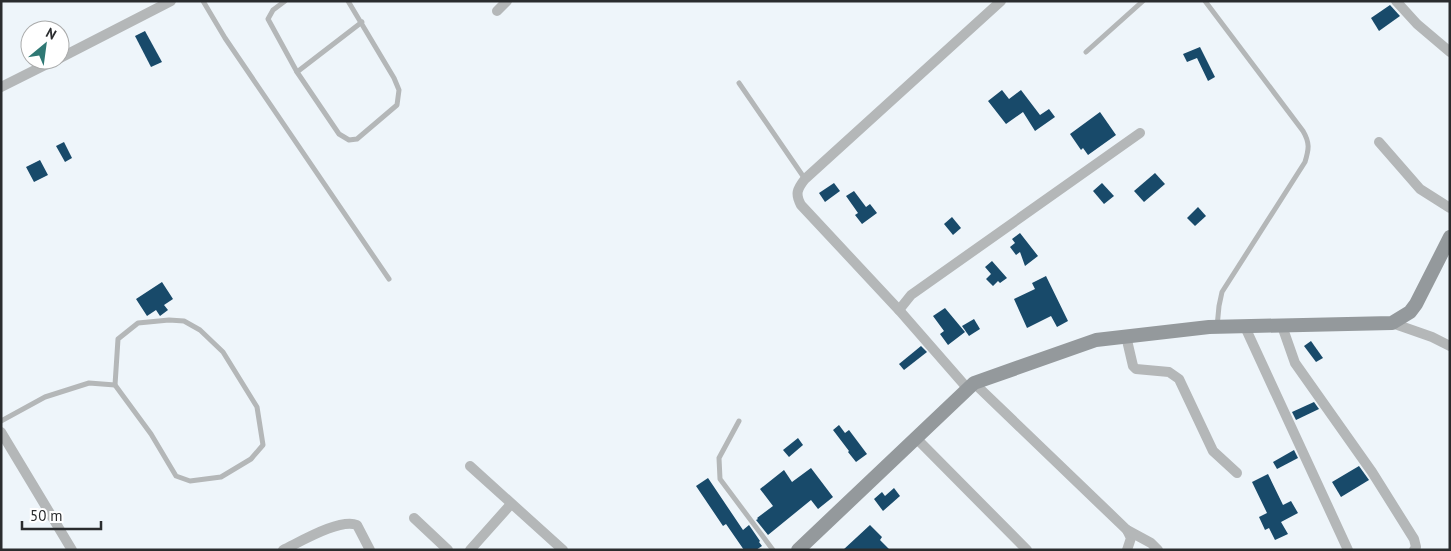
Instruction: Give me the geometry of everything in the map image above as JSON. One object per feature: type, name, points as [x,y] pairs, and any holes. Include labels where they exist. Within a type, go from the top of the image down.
[{"type":"street","points":[[70,53],[171,1]]},
{"type":"street","points":[[497,11],[507,1]]},
{"type":"street","points":[[1001,1],[805,179],[798,188],[797,198],[971,386],[1127,530],[1151,543],[1158,550]]},
{"type":"street","points":[[1396,1],[1417,24],[1450,52]]},
{"type":"street","points":[[1,87],[35,70]]},
{"type":"street","points":[[899,310],[911,295],[1140,133]]},
{"type":"street","points":[[1379,142],[1420,189],[1450,208]]},
{"type":"street","points":[[1392,323],[1410,312],[1416,304],[1450,237]]},
{"type":"street","points":[[803,548],[971,386],[1096,340],[1217,327],[1392,323],[1432,337],[1450,346]]},
{"type":"street","points":[[1245,326],[1348,550]]},
{"type":"street","points":[[1282,326],[1295,363],[1372,472],[1414,539],[1416,547],[1414,550]]},
{"type":"street","points":[[1126,336],[1133,366],[1136,369],[1169,372],[1179,379],[1213,451],[1237,474]]},
{"type":"street","points":[[1,432],[72,550]]},
{"type":"street","points":[[916,438],[1027,550]]},
{"type":"street","points":[[470,466],[563,550]]},
{"type":"street","points":[[470,550],[512,504]]},
{"type":"street","points":[[414,518],[448,550]]},
{"type":"street","points":[[283,550],[348,523],[357,525],[370,550]]},
{"type":"street","points":[[1127,530],[1131,538],[1127,550]]},
{"type":"lane","points":[[204,1],[225,38],[389,279]]},
{"type":"lane","points":[[285,1],[273,10],[268,19],[297,72],[338,134],[349,140],[358,139],[397,105],[399,90],[362,22],[348,1]]},
{"type":"lane","points":[[1086,52],[1143,1]]},
{"type":"lane","points":[[1205,1],[1303,131],[1309,142],[1309,151],[1305,162],[1222,292],[1218,306],[1217,327]]},
{"type":"lane","points":[[297,72],[362,22]]},
{"type":"lane","points":[[739,83],[805,179]]},
{"type":"lane","points":[[1,421],[45,396],[89,383],[115,385],[146,427],[176,476],[190,481],[221,476],[251,459],[263,445],[257,406],[223,352],[200,330],[184,321],[169,320],[138,324],[118,339],[115,385]]},
{"type":"lane","points":[[739,421],[719,458],[720,479],[773,550]]},
{"type":"building","points":[[1390,5],[1400,16],[1379,31],[1371,18]]},
{"type":"building","points":[[145,31],[162,62],[151,67],[135,36]]},
{"type":"building","points":[[1200,47],[1215,77],[1208,81],[1197,58],[1187,62],[1183,54]]},
{"type":"building","points":[[1002,90],[1009,99],[1021,90],[1040,115],[1049,109],[1055,117],[1035,131],[1023,112],[1006,124],[988,101]]},
{"type":"building","points":[[1100,112],[1116,135],[1088,155],[1083,148],[1081,150],[1070,134]]},
{"type":"building","points":[[64,142],[72,158],[65,162],[56,146]]},
{"type":"building","points":[[40,160],[48,175],[34,182],[26,167]]},
{"type":"building","points":[[1155,173],[1165,184],[1144,202],[1134,191]]},
{"type":"building","points":[[834,183],[840,191],[825,202],[819,193]]},
{"type":"building","points":[[1102,183],[1114,196],[1104,204],[1093,191]]},
{"type":"building","points":[[854,191],[866,207],[870,204],[877,213],[862,224],[855,215],[858,213],[846,196]]},
{"type":"building","points":[[1198,207],[1206,216],[1195,226],[1187,218]]},
{"type":"building","points":[[952,217],[961,228],[953,235],[944,224]]},
{"type":"building","points":[[1020,233],[1038,256],[1025,266],[1020,252],[1016,255],[1010,247],[1015,243],[1012,239]]},
{"type":"building","points":[[992,261],[1007,278],[1000,283],[998,281],[993,286],[986,279],[991,274],[985,267]]},
{"type":"building","points":[[1046,276],[1068,321],[1057,327],[1051,316],[1027,328],[1014,299],[1035,289],[1032,283]]},
{"type":"building","points":[[162,282],[173,299],[164,305],[168,310],[160,316],[156,310],[147,316],[136,299]]},
{"type":"building","points":[[945,308],[965,332],[948,345],[940,334],[944,331],[933,316]]},
{"type":"building","points":[[974,319],[980,329],[969,336],[962,326]]},
{"type":"building","points":[[1311,341],[1323,358],[1316,362],[1304,346]]},
{"type":"building","points":[[921,346],[927,352],[904,370],[899,364]]},
{"type":"building","points":[[1314,402],[1319,409],[1296,420],[1292,412]]},
{"type":"building","points":[[839,425],[845,433],[849,430],[867,454],[856,462],[833,430]]},
{"type":"building","points":[[798,438],[803,445],[789,457],[783,450]]},
{"type":"building","points":[[1294,450],[1298,458],[1277,469],[1273,462]]},
{"type":"building","points":[[1359,466],[1369,480],[1341,497],[1332,482]]},
{"type":"building","points":[[811,468],[833,497],[818,509],[811,500],[768,535],[756,520],[773,506],[760,489],[784,470],[792,482]]},
{"type":"building","points":[[1268,474],[1283,505],[1291,501],[1298,513],[1281,522],[1288,534],[1275,540],[1269,528],[1265,530],[1259,517],[1267,513],[1252,482]]},
{"type":"building","points":[[708,478],[743,530],[749,525],[762,546],[756,550],[744,550],[726,524],[723,526],[696,486]]},
{"type":"building","points":[[894,488],[900,496],[883,511],[874,499],[882,492],[885,496]]},
{"type":"building","points":[[870,525],[882,537],[880,540],[890,550],[843,550]]}]
